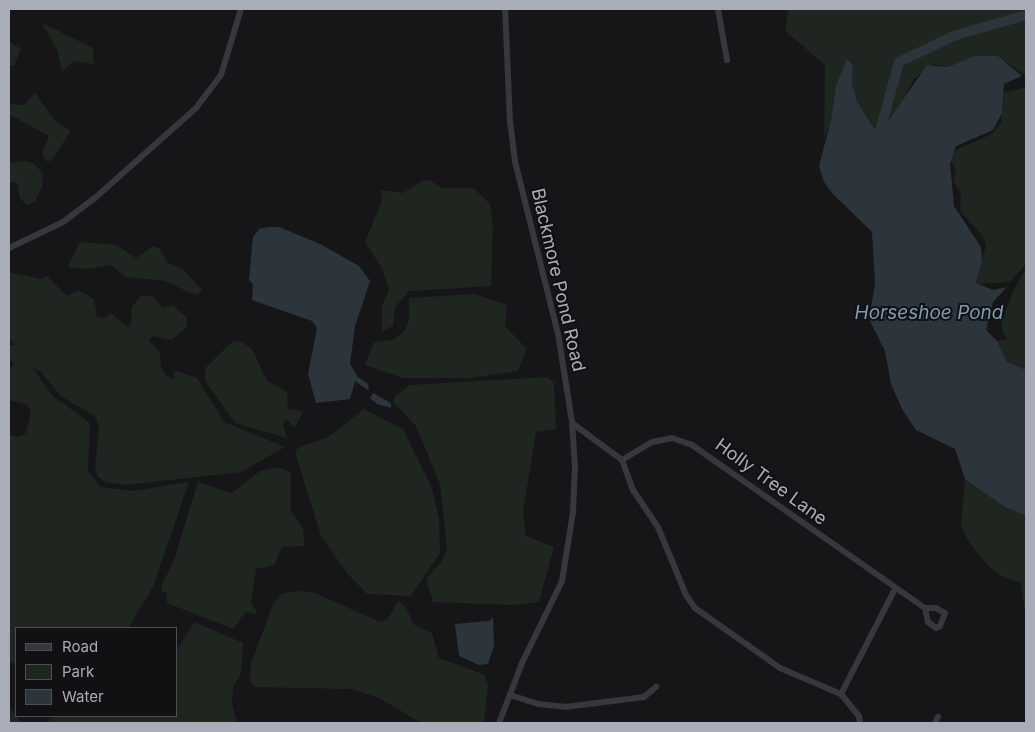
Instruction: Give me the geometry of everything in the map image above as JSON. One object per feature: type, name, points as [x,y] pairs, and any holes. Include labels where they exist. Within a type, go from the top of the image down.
[{"type":"street","points":[[9,248],[63,222],[95,198],[196,108],[221,76],[241,9]]},
{"type":"street","name":"Blackmore Pond Road","points":[[500,723],[531,644],[552,608],[562,581],[573,512],[575,467],[572,423],[556,326],[515,161],[510,122],[505,9]]},
{"type":"street","points":[[718,9],[727,60]]},
{"type":"street","points":[[572,423],[622,460],[633,490],[658,527],[686,595],[695,608],[780,668],[841,694],[859,716],[860,723]]},
{"type":"street","name":"Holly Tree Lane","points":[[622,460],[652,442],[672,438],[687,442],[895,589],[925,608]]},
{"type":"street","points":[[841,694],[895,589]]},
{"type":"street","points":[[510,695],[538,704],[565,707],[644,697],[656,687]]},
{"type":"green space","points":[[788,9],[1026,9],[1026,76],[998,56],[974,56],[948,67],[932,64],[914,79],[899,108],[882,130],[873,127],[857,101],[852,84],[853,65],[847,59],[836,85],[831,120],[824,139],[825,65],[785,31]]},
{"type":"green space","points":[[42,23],[93,48],[94,64],[75,61],[62,71],[57,49]]},
{"type":"green space","points":[[10,42],[21,49],[14,66],[9,65]]},
{"type":"green space","name":"Horseshoe Pond","points":[[1026,87],[1026,264],[1010,282],[980,284],[977,282],[986,245],[982,235],[960,211],[961,194],[953,180],[956,170],[949,158],[958,149],[992,134],[1001,123],[1004,93]]},
{"type":"green space","points":[[35,93],[55,121],[71,131],[51,161],[46,161],[42,154],[49,136],[9,114],[9,104],[24,105]]},
{"type":"green space","points":[[24,161],[33,163],[43,173],[42,187],[35,201],[28,205],[20,199],[17,183],[11,182],[9,186],[9,163]]},
{"type":"green space","points":[[430,180],[441,188],[473,188],[490,204],[493,224],[491,286],[409,291],[395,307],[393,326],[382,331],[382,306],[389,291],[383,270],[365,242],[382,201],[381,190],[403,193],[422,181]]},
{"type":"green space","points":[[80,242],[116,245],[136,258],[153,246],[160,249],[168,263],[182,268],[203,291],[195,295],[165,281],[125,277],[111,265],[89,269],[72,268],[68,266]]},
{"type":"green space","name":"Horseshoe Pond","points":[[1026,268],[1026,370],[1007,362],[997,341],[1007,339],[1002,330],[1002,321],[1013,291]]},
{"type":"green space","points":[[9,272],[40,279],[47,276],[67,296],[79,290],[94,299],[97,317],[104,318],[111,313],[127,327],[131,324],[132,307],[141,295],[153,297],[163,308],[173,305],[187,318],[187,327],[171,340],[153,336],[149,341],[160,352],[161,367],[167,376],[175,379],[173,374],[176,371],[197,378],[224,422],[285,447],[241,472],[125,485],[106,482],[98,477],[95,469],[99,430],[96,417],[61,396],[40,371],[32,367],[52,395],[90,423],[88,471],[100,487],[133,491],[189,482],[153,587],[129,627],[15,627],[15,664],[9,661],[9,435],[19,437],[26,433],[31,411],[27,404],[9,400],[9,371],[15,363],[9,360],[9,346],[15,345],[9,337]]},
{"type":"green space","points":[[475,294],[507,305],[505,326],[527,349],[518,371],[471,378],[403,378],[365,365],[374,342],[393,340],[405,330],[409,320],[409,298]]},
{"type":"green space","points":[[240,341],[252,349],[267,381],[287,392],[288,409],[303,411],[295,428],[286,419],[283,426],[287,438],[235,423],[205,381],[205,368],[232,342]]},
{"type":"green space","points":[[547,377],[554,383],[556,429],[536,432],[523,512],[526,536],[554,547],[539,602],[513,605],[433,602],[426,579],[442,561],[447,548],[440,484],[416,426],[394,403],[394,397],[410,385]]},
{"type":"green space","points":[[364,409],[403,429],[432,488],[439,519],[440,553],[411,596],[367,594],[347,573],[321,536],[295,452],[298,448],[330,436]]},
{"type":"green space","points":[[279,467],[291,473],[291,511],[303,529],[305,546],[282,547],[274,565],[256,569],[251,603],[258,614],[245,612],[233,629],[167,603],[167,594],[161,590],[162,584],[173,563],[198,482],[232,493],[260,471]]},
{"type":"green space","points":[[965,479],[1003,506],[1026,516],[1026,619],[1021,583],[1002,576],[987,565],[965,536],[961,524]]},
{"type":"green space","points":[[298,591],[315,593],[380,622],[387,620],[398,601],[406,607],[413,624],[432,633],[439,658],[485,675],[488,686],[484,723],[421,723],[381,699],[353,689],[254,687],[250,681],[251,663],[274,602],[283,593]]},
{"type":"green space","points":[[194,622],[243,643],[241,673],[233,687],[232,704],[237,723],[47,723],[52,717],[178,717],[178,648]]},
{"type":"green space","points":[[9,708],[22,723],[9,723]]},
{"type":"water","name":"Horseshoe Pond","points":[[974,56],[998,56],[1022,76],[1004,84],[1002,113],[993,130],[956,146],[950,163],[954,206],[981,247],[982,261],[976,283],[993,290],[1007,287],[993,302],[986,330],[997,341],[1007,362],[1026,370],[1026,516],[1003,506],[965,479],[955,449],[916,430],[902,409],[891,384],[885,351],[869,319],[875,284],[872,232],[832,193],[824,182],[819,166],[831,120],[836,85],[847,59],[853,65],[852,84],[857,101],[873,127],[882,130],[927,65],[948,67]]},
{"type":"water","points":[[279,227],[320,244],[359,266],[370,281],[355,326],[350,364],[358,377],[368,384],[369,391],[355,381],[350,399],[316,403],[308,374],[317,328],[312,321],[252,300],[253,284],[249,280],[253,237],[259,229]]},
{"type":"water","points":[[373,393],[391,403],[391,408],[377,404],[370,398]]},
{"type":"water","points":[[493,617],[494,646],[488,664],[479,665],[459,656],[455,624],[489,621]]},
{"type":"waterway","points":[[877,142],[899,62],[956,35],[1026,15]]}]
